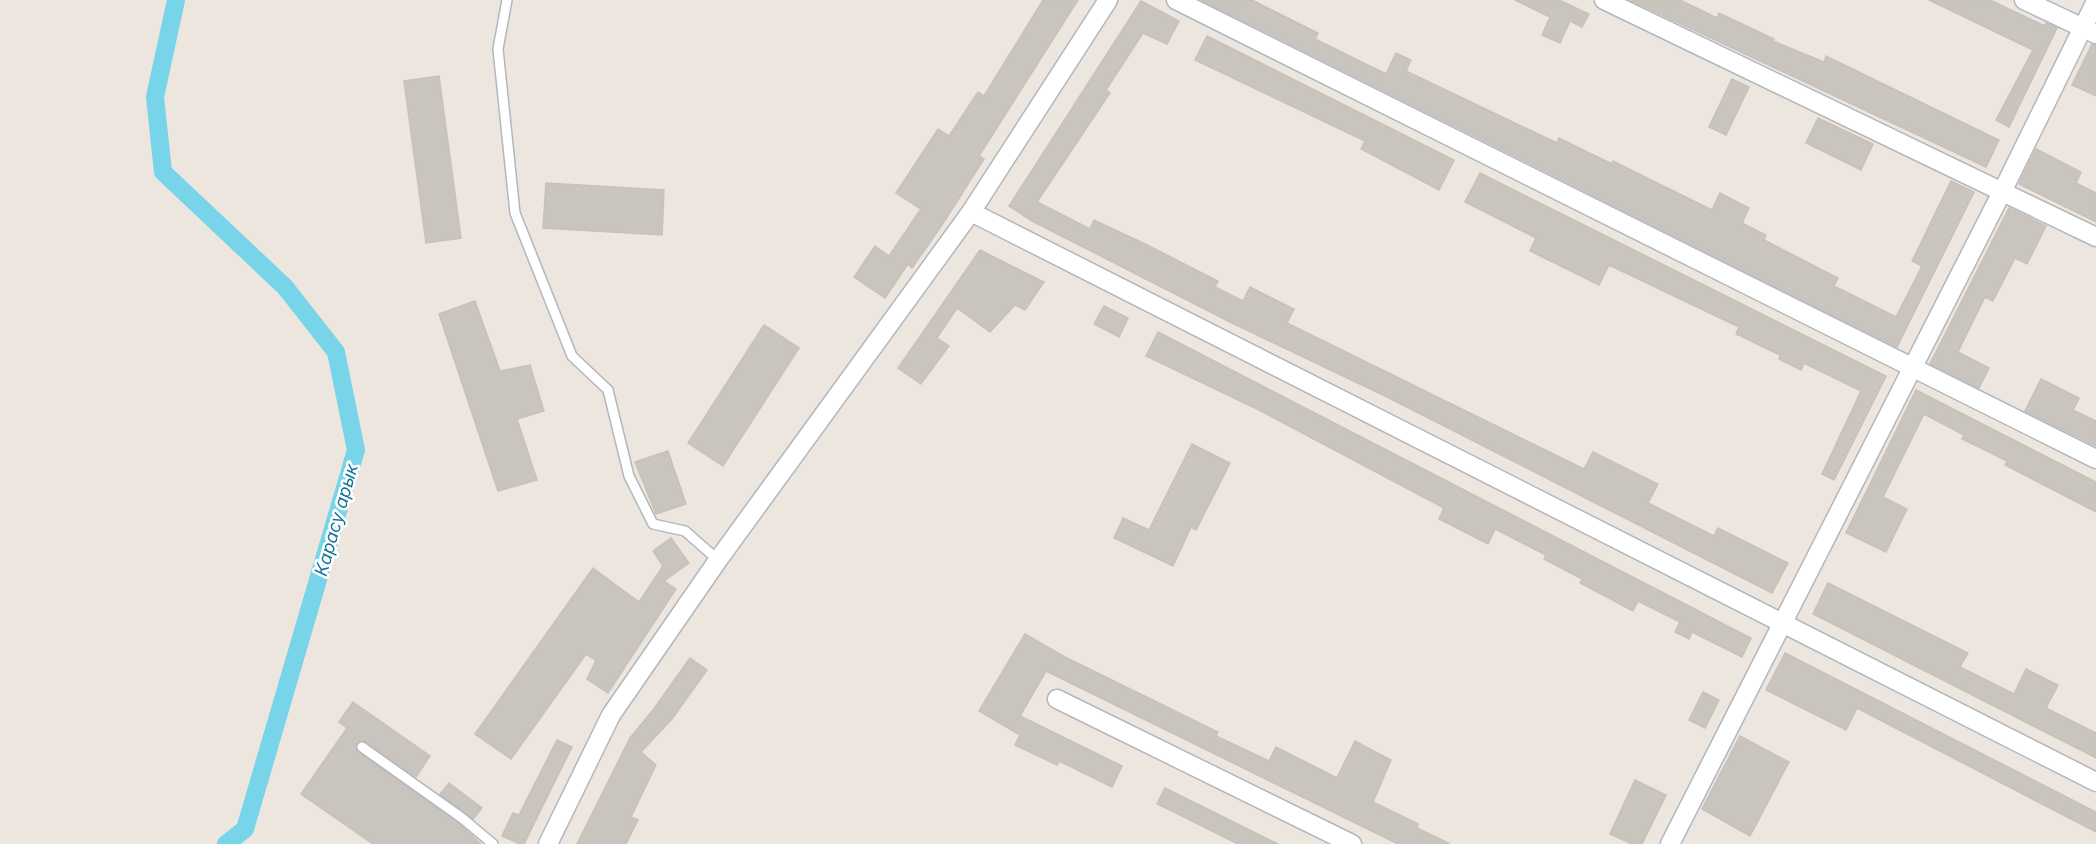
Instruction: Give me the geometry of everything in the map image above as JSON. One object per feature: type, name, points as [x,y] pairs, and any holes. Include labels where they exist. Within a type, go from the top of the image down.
[{"type":"street","points":[[549,844],[611,715],[718,560],[971,212],[1108,0]]},
{"type":"street","points":[[1176,0],[1914,366],[2096,459]]},
{"type":"street","points":[[1604,0],[2003,190],[2096,237]]},
{"type":"street","points":[[2024,0],[2090,31]]},
{"type":"street","points":[[1670,844],[2003,190],[2090,31],[2096,1]]},
{"type":"street","points":[[971,212],[2096,782]]},
{"type":"street","points":[[1057,699],[1351,844]]},
{"type":"lane","points":[[507,0],[498,49],[515,213],[572,356],[608,390],[629,476],[653,524],[685,531],[718,560]]},
{"type":"lane","points":[[362,747],[462,818],[493,844]]},
{"type":"building","points":[[1043,0],[1078,0],[979,156],[984,159],[942,225],[912,268],[908,264],[885,298],[854,277],[875,246],[889,256],[921,209],[896,193],[938,129],[949,136],[978,92],[984,96]]},
{"type":"building","points":[[1201,0],[1252,0],[1318,33],[1315,39],[1386,74],[1396,53],[1411,60],[1406,71],[1557,143],[1559,138],[1612,164],[1613,161],[1712,210],[1720,193],[1749,208],[1742,223],[1766,235],[1764,240],[1838,278],[1834,286],[1896,317],[1922,266],[1912,261],[1951,181],[1974,192],[1897,347]]},
{"type":"building","points":[[1515,0],[1559,0],[1589,14],[1582,27],[1570,21],[1560,43],[1542,35],[1550,17]]},
{"type":"building","points":[[1630,0],[1680,0],[1717,18],[1719,13],[1774,39],[1773,41],[1824,62],[1826,56],[1999,140],[1986,167]]},
{"type":"building","points":[[1929,0],[1990,0],[2045,26],[2046,23],[2057,28],[2009,127],[1996,120],[2033,50]]},
{"type":"building","points":[[1141,1],[1179,21],[1167,44],[1143,33],[1106,90],[1110,93],[1037,202],[1090,229],[1094,220],[1145,244],[1218,281],[1215,287],[1243,301],[1250,287],[1294,309],[1287,323],[1584,469],[1593,452],[1658,484],[1648,503],[1714,536],[1718,528],[1788,563],[1772,593],[1387,397],[1232,323],[1032,221],[1009,206]]},
{"type":"building","points":[[1207,36],[1454,160],[1439,190],[1361,149],[1365,141],[1195,60]]},
{"type":"building","points":[[2092,44],[2096,45],[2096,96],[2072,85]]},
{"type":"building","points":[[439,76],[461,238],[426,243],[404,81]]},
{"type":"building","points":[[1732,79],[1749,87],[1726,135],[1709,127]]},
{"type":"building","points":[[1818,118],[1873,144],[1861,170],[1806,143]]},
{"type":"building","points":[[2036,149],[2081,172],[2076,183],[2096,193],[2096,222],[2019,184]]},
{"type":"building","points":[[1480,173],[1886,376],[1834,480],[1822,474],[1861,391],[1804,363],[1801,370],[1779,359],[1780,355],[1736,334],[1739,327],[1609,265],[1599,285],[1530,251],[1536,238],[1465,202]]},
{"type":"building","points":[[546,183],[664,190],[662,235],[543,228]]},
{"type":"building","points":[[2009,208],[2046,226],[2027,264],[2015,258],[1993,301],[1985,297],[1958,352],[1989,368],[1979,388],[1930,364]]},
{"type":"building","points":[[980,250],[1044,282],[1025,310],[1015,305],[990,332],[957,308],[937,338],[949,346],[921,384],[898,368]]},
{"type":"building","points":[[475,301],[500,371],[530,365],[544,411],[517,419],[537,480],[498,491],[439,314]]},
{"type":"building","points":[[1104,306],[1128,318],[1119,337],[1094,324]]},
{"type":"building","points":[[764,325],[799,348],[723,466],[688,443]]},
{"type":"building","points":[[1158,332],[1751,638],[1742,657],[1692,632],[1689,639],[1675,632],[1680,622],[1638,601],[1633,611],[1580,583],[1582,579],[1544,559],[1546,555],[1495,529],[1488,544],[1439,519],[1444,508],[1259,410],[1146,356]]},
{"type":"building","points":[[2041,379],[2079,398],[2073,410],[2096,421],[2096,446],[2025,411]]},
{"type":"building","points":[[1916,390],[2096,482],[2096,512],[2005,465],[2007,461],[1962,439],[1964,435],[1924,414],[1883,497],[1907,509],[1886,552],[1846,533]]},
{"type":"building","points":[[1192,444],[1230,463],[1196,530],[1191,527],[1173,566],[1114,538],[1123,518],[1149,530]]},
{"type":"building","points":[[668,451],[686,504],[656,514],[635,462]]},
{"type":"building","points":[[671,538],[689,563],[664,581],[676,589],[608,693],[587,679],[596,660],[586,654],[511,759],[475,734],[593,568],[639,602],[663,566],[653,551]]},
{"type":"building","points":[[1828,583],[1968,653],[1960,667],[2014,694],[2026,669],[2058,685],[2046,708],[2096,733],[2096,758],[1813,614]]},
{"type":"building","points":[[1025,634],[1065,657],[1218,732],[1216,736],[1269,761],[1276,747],[1337,778],[1355,741],[1391,760],[1373,802],[1418,824],[1417,828],[1450,844],[1398,844],[1046,671],[1020,716],[1122,766],[1112,787],[1059,761],[1057,765],[1015,745],[1020,735],[979,711]]},
{"type":"building","points":[[1785,653],[2096,812],[2096,832],[1857,708],[1846,730],[1766,690]]},
{"type":"building","points":[[690,658],[707,670],[672,719],[641,752],[656,765],[631,817],[638,820],[626,844],[577,844],[630,738]]},
{"type":"building","points":[[1703,692],[1719,700],[1705,728],[1689,720]]},
{"type":"building","points":[[353,702],[430,756],[416,777],[365,741],[356,744],[358,752],[458,823],[481,844],[373,844],[301,794],[347,728],[339,722]]},
{"type":"building","points":[[1740,736],[1789,762],[1750,836],[1702,809]]},
{"type":"building","points":[[557,740],[572,747],[524,844],[502,836],[513,813],[519,815]]},
{"type":"building","points":[[1635,780],[1666,795],[1642,844],[1632,844],[1610,834]]},
{"type":"building","points":[[449,783],[482,808],[473,819],[440,794]]},
{"type":"building","points":[[1165,788],[1278,844],[1238,844],[1157,804]]},
{"type":"waterway","name":"Карасу арык","points":[[176,0],[155,97],[163,172],[285,287],[336,352],[356,450],[245,829],[226,844]]}]
